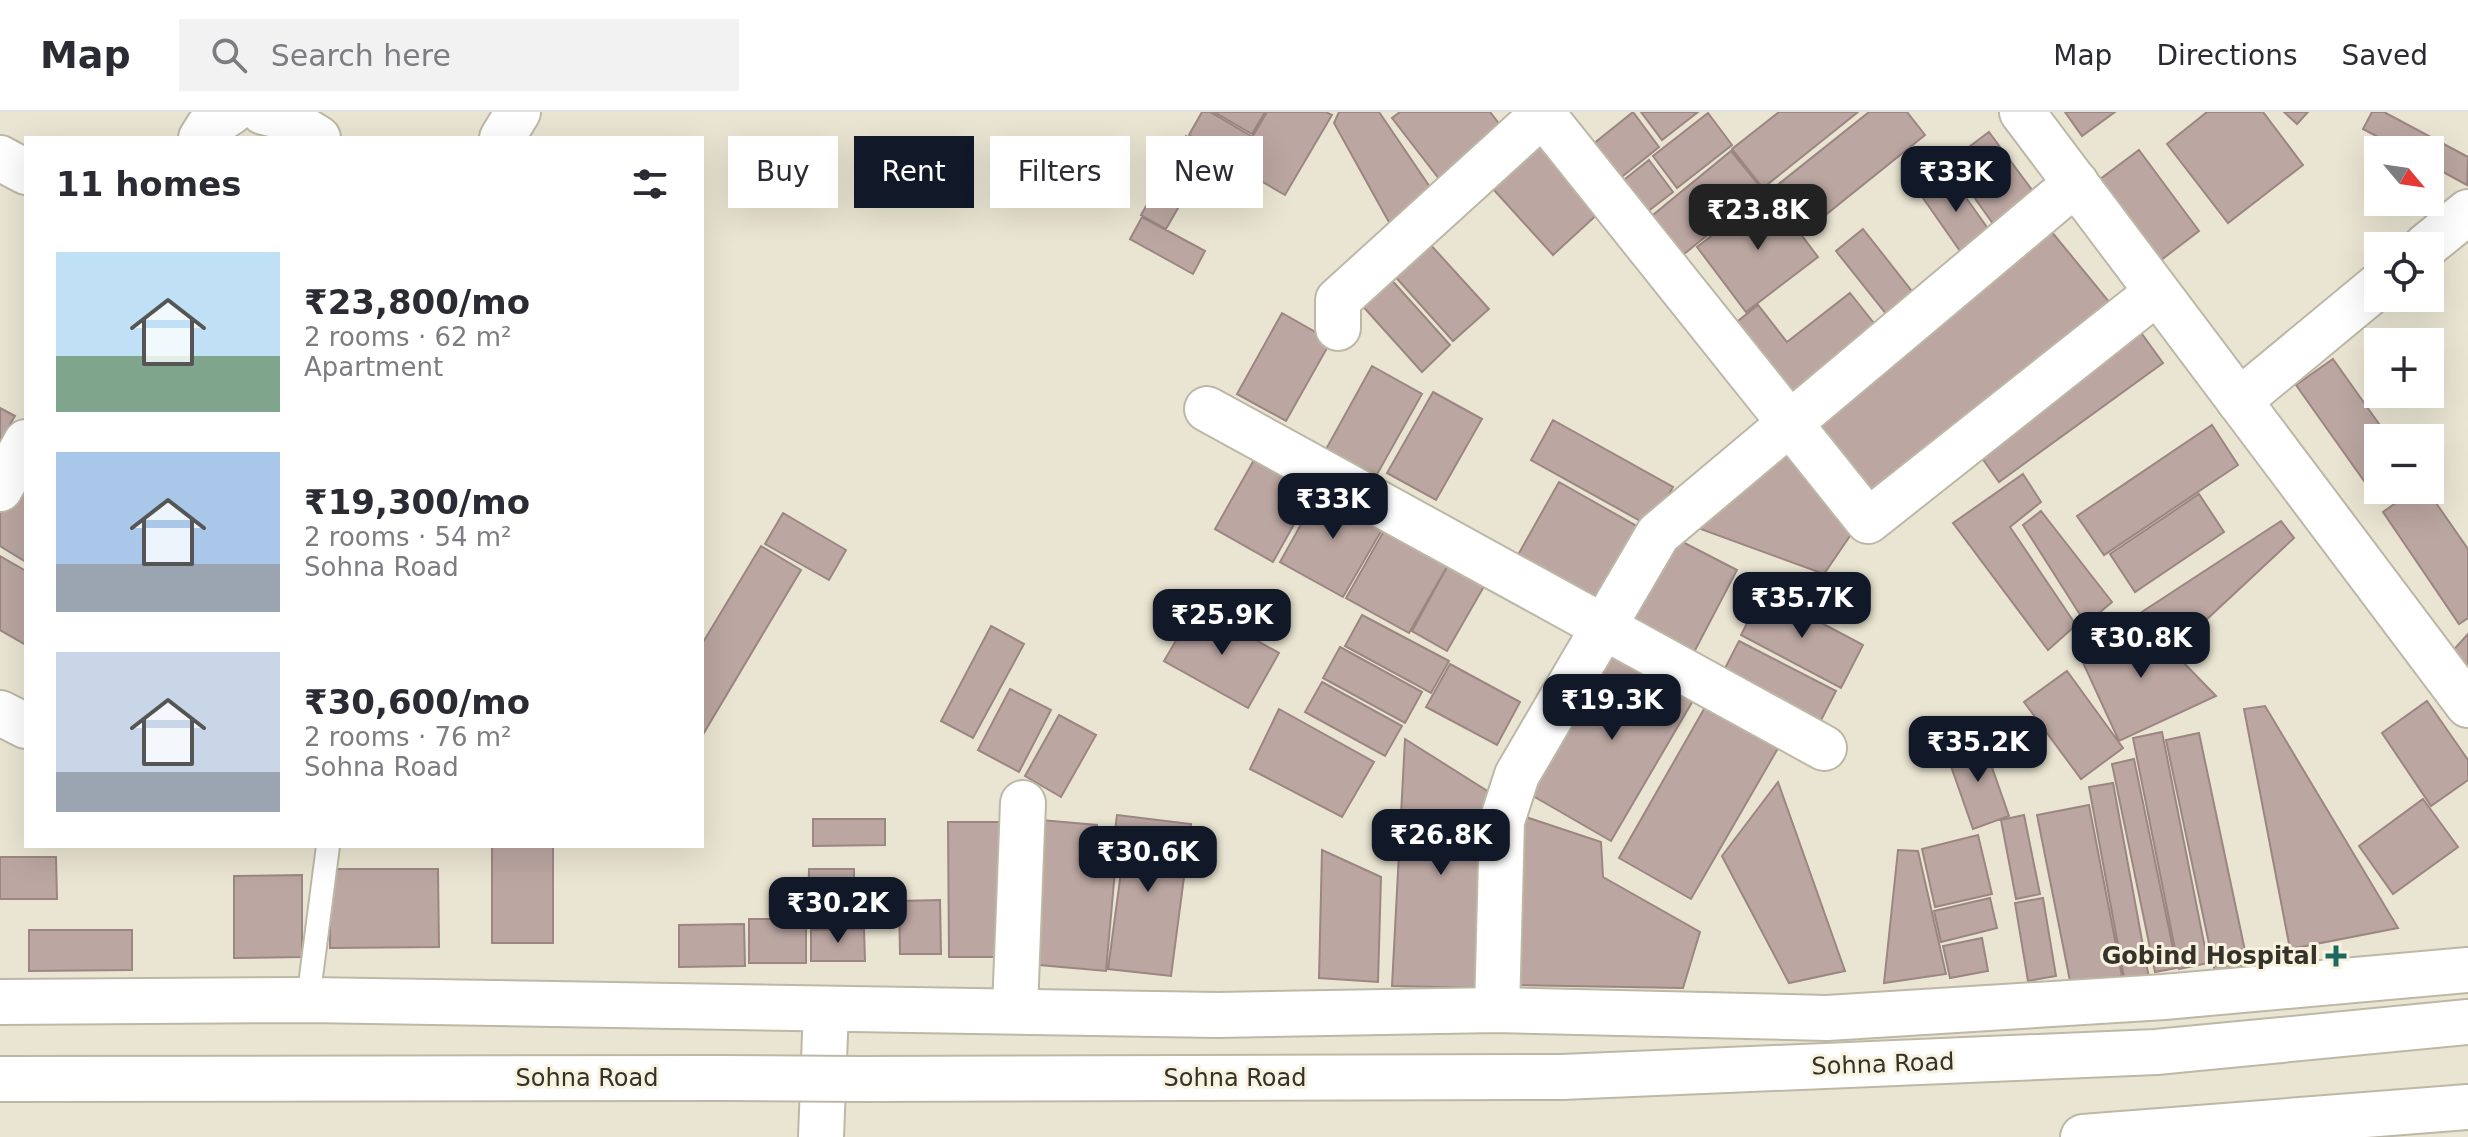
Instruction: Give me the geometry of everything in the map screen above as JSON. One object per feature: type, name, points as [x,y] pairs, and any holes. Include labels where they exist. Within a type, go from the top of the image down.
[{"type":"main road","points":[[202,136],[208,127],[231,112]]},
{"type":"main road","points":[[263,112],[283,117],[315,136]]},
{"type":"main road","points":[[503,136],[518,112]]},
{"type":"main road","points":[[2022,112],[2468,705]]},
{"type":"main road","points":[[1338,328],[1338,300],[1543,113],[1787,424],[1868,521],[2156,293]]},
{"type":"main road","points":[[0,158],[24,171]]},
{"type":"main road","points":[[1497,1010],[1502,821],[1517,775],[1658,534],[2076,183]]},
{"type":"main road","points":[[2443,232],[2468,212]]},
{"type":"main road","points":[[2239,401],[2364,298]]},
{"type":"main road","points":[[1207,409],[1605,624],[1824,748]]},
{"type":"main road","points":[[0,489],[24,446]]},
{"type":"main road","points":[[0,713],[24,725]]},
{"type":"main road","points":[[1015,1009],[1023,803]]},
{"type":"main road","points":[[0,1002],[308,1000],[826,1009],[1015,1009],[1217,1015],[1497,1010],[1827,1018],[2164,997],[2468,970]]},
{"type":"main road","points":[[821,1137],[826,1009]]},
{"type":"main road","name":"Sohna Road","points":[[0,1079],[1562,1077],[2156,1052],[2468,1022]]},
{"type":"main road","points":[[2083,1137],[2468,1107]]},
{"type":"lane","points":[[308,1000],[328,848]]},
{"type":"building","points":[[1202,112],[1210,112],[1251,136],[1191,136]]},
{"type":"building","points":[[1214,112],[1265,112],[1252,134]]},
{"type":"building","points":[[1267,112],[1326,112],[1332,115],[1285,195],[1263,182],[1263,136],[1253,136]]},
{"type":"building","points":[[1339,112],[1379,112],[1434,193],[1390,224],[1334,123]]},
{"type":"building","points":[[1400,112],[1490,112],[1504,130],[1440,180],[1392,118]]},
{"type":"building","points":[[1633,112],[1659,147],[1609,187],[1582,153]]},
{"type":"building","points":[[1641,112],[1698,112],[1662,140]]},
{"type":"building","points":[[1779,112],[1858,112],[1763,188],[1732,149]]},
{"type":"building","points":[[1869,112],[1907,112],[1925,135],[1803,233],[1770,191]]},
{"type":"building","points":[[2065,112],[2115,112],[2082,136]]},
{"type":"building","points":[[2207,112],[2263,112],[2303,165],[2228,223],[2167,144]]},
{"type":"building","points":[[2284,112],[2308,112],[2297,124]]},
{"type":"building","points":[[2372,112],[2384,112],[2429,136],[2376,136],[2363,129]]},
{"type":"building","points":[[1708,113],[1732,145],[1677,188],[1653,156]]},
{"type":"building","points":[[1989,132],[2041,202],[1999,232],[1949,162]]},
{"type":"building","points":[[1533,135],[1601,211],[1553,255],[1484,179]]},
{"type":"building","points":[[2444,144],[2468,157],[2467,185],[2444,173]]},
{"type":"building","points":[[2139,150],[2199,231],[2152,267],[2091,186]]},
{"type":"building","points":[[1731,151],[1763,190],[1673,263],[1642,224]]},
{"type":"building","points":[[1649,160],[1673,192],[1634,222],[1610,191]]},
{"type":"building","points":[[1945,168],[1996,240],[1967,261],[1916,188]]},
{"type":"building","points":[[1769,192],[1818,257],[1746,312],[1697,247]]},
{"type":"building","points":[[1146,206],[1178,208],[1166,229],[1141,215]]},
{"type":"building","points":[[1142,217],[1205,251],[1193,274],[1130,239]]},
{"type":"building","points":[[1863,229],[1922,304],[1895,325],[1836,251]]},
{"type":"building","points":[[1418,231],[1489,309],[1453,341],[1383,263]]},
{"type":"building","points":[[2051,231],[2115,309],[1873,507],[1809,428]]},
{"type":"building","points":[[1379,266],[1450,345],[1422,372],[1350,292]]},
{"type":"building","points":[[1850,293],[1877,327],[1784,401],[1728,329],[1758,305],[1787,342]]},
{"type":"building","points":[[1282,313],[1331,341],[1286,421],[1237,394]]},
{"type":"building","points":[[2134,323],[2163,363],[1999,482],[1970,441]]},
{"type":"building","points":[[2333,359],[2364,403],[2364,408],[2368,408],[2379,424],[2364,424],[2364,481],[2296,385]]},
{"type":"building","points":[[1372,366],[1422,394],[1375,478],[1325,451]]},
{"type":"building","points":[[1433,392],[1482,419],[1436,500],[1387,473]]},
{"type":"building","points":[[0,408],[15,416],[0,442]]},
{"type":"building","points":[[1553,420],[1673,487],[1651,527],[1531,460]]},
{"type":"building","points":[[2212,425],[2238,465],[2104,555],[2077,516]]},
{"type":"building","points":[[1788,445],[1856,527],[1824,574],[1687,524]]},
{"type":"building","points":[[1259,451],[1317,483],[1273,562],[1215,529]]},
{"type":"building","points":[[2023,474],[2041,502],[2010,527],[2076,625],[2048,650],[1953,523]]},
{"type":"building","points":[[1559,482],[1640,528],[1596,607],[1514,562]]},
{"type":"building","points":[[1323,485],[1387,521],[1343,597],[1280,562]]},
{"type":"building","points":[[15,486],[24,492],[24,561],[0,546],[0,512]]},
{"type":"building","points":[[2199,494],[2224,532],[2135,592],[2110,554]]},
{"type":"building","points":[[2394,504],[2437,504],[2468,549],[2468,618],[2459,624],[2383,512]]},
{"type":"building","points":[[2041,511],[2112,602],[2086,624],[2023,525]]},
{"type":"building","points":[[783,513],[846,550],[829,580],[765,544]]},
{"type":"building","points":[[2281,521],[2294,538],[2176,648],[2142,612]]},
{"type":"building","points":[[1389,522],[1452,558],[1409,633],[1346,598]]},
{"type":"building","points":[[1669,535],[1737,570],[1691,658],[1623,622]]},
{"type":"building","points":[[761,546],[801,570],[704,733],[704,641]]},
{"type":"building","points":[[0,556],[24,570],[24,644],[0,630]]},
{"type":"building","points":[[1453,556],[1490,576],[1447,651],[1412,631]]},
{"type":"building","points":[[1763,592],[1863,645],[1841,688],[1741,635]]},
{"type":"building","points":[[1196,606],[1279,653],[1248,708],[1164,661]]},
{"type":"building","points":[[1362,615],[1449,661],[1431,693],[1345,646]]},
{"type":"building","points":[[2143,621],[2216,696],[2119,741],[2079,654]]},
{"type":"building","points":[[991,626],[1024,644],[973,738],[941,721]]},
{"type":"building","points":[[2468,634],[2468,667],[2448,656]]},
{"type":"building","points":[[1739,641],[1836,691],[1817,728],[1720,678]]},
{"type":"building","points":[[1612,642],[1698,692],[1611,841],[1526,792]]},
{"type":"building","points":[[1340,647],[1422,692],[1405,723],[1323,678]]},
{"type":"building","points":[[1450,664],[1520,702],[1497,745],[1426,707]]},
{"type":"building","points":[[2067,671],[2123,748],[2081,779],[2024,702]]},
{"type":"building","points":[[1322,682],[1402,726],[1385,756],[1305,712]]},
{"type":"building","points":[[1010,689],[1051,710],[1019,772],[978,750]]},
{"type":"building","points":[[1712,695],[1785,736],[1691,899],[1619,858]]},
{"type":"building","points":[[2427,701],[2468,760],[2468,780],[2431,806],[2382,733]]},
{"type":"building","points":[[2265,706],[2398,928],[2290,949],[2244,709]]},
{"type":"building","points":[[1279,709],[1374,762],[1342,817],[1250,769]]},
{"type":"building","points":[[1059,715],[1096,735],[1061,797],[1025,776]]},
{"type":"building","points":[[2162,732],[2208,963],[2179,969],[2133,738]]},
{"type":"building","points":[[2199,733],[2248,965],[2215,972],[2166,740]]},
{"type":"building","points":[[1405,739],[1489,792],[1484,988],[1392,986]]},
{"type":"building","points":[[1982,739],[2009,816],[1973,829],[1946,752]]},
{"type":"building","points":[[2134,759],[2177,968],[2155,972],[2112,764]]},
{"type":"building","points":[[1778,782],[1845,971],[1789,983],[1722,856]]},
{"type":"building","points":[[2113,783],[2149,978],[2125,983],[2089,787]]},
{"type":"building","points":[[2423,799],[2458,847],[2393,894],[2359,846]]},
{"type":"building","points":[[2089,805],[2122,976],[2071,986],[2037,815]]},
{"type":"building","points":[[1117,815],[1191,824],[1171,976],[1108,969],[1123,857],[1112,855]]},
{"type":"building","points":[[1520,815],[1601,842],[1603,877],[1700,932],[1683,988],[1516,985]]},
{"type":"building","points":[[2024,815],[2040,894],[2016,899],[2001,820]]},
{"type":"building","points":[[813,819],[885,819],[885,845],[813,846]]},
{"type":"building","points":[[1041,820],[1097,825],[1093,859],[1116,860],[1106,971],[1028,964]]},
{"type":"building","points":[[948,822],[1002,822],[1003,957],[949,957]]},
{"type":"building","points":[[1978,835],[1992,894],[1935,907],[1922,849]]},
{"type":"building","points":[[492,848],[553,848],[553,943],[492,943]]},
{"type":"building","points":[[1322,850],[1381,877],[1378,982],[1319,978]]},
{"type":"building","points":[[1898,850],[1918,851],[1946,974],[1884,983]]},
{"type":"building","points":[[0,857],[56,857],[57,899],[0,899]]},
{"type":"building","points":[[330,869],[438,869],[439,947],[330,948]]},
{"type":"building","points":[[809,869],[854,869],[854,907],[808,907]]},
{"type":"building","points":[[302,875],[302,957],[234,958],[234,876]]},
{"type":"building","points":[[1990,898],[1997,928],[1941,942],[1934,911]]},
{"type":"building","points":[[2043,898],[2056,976],[2028,981],[2015,903]]},
{"type":"building","points":[[940,900],[941,954],[900,954],[899,901]]},
{"type":"building","points":[[749,919],[806,919],[806,963],[749,963]]},
{"type":"building","points":[[744,924],[745,966],[679,967],[679,925]]},
{"type":"building","points":[[864,929],[865,961],[811,961],[811,930]]},
{"type":"building","points":[[29,930],[132,930],[132,970],[29,971]]},
{"type":"building","points":[[1982,938],[1988,971],[1950,978],[1943,946]]},
{"type":"place","name":"Gobind Hospital","points":[[2336,956]]}]
